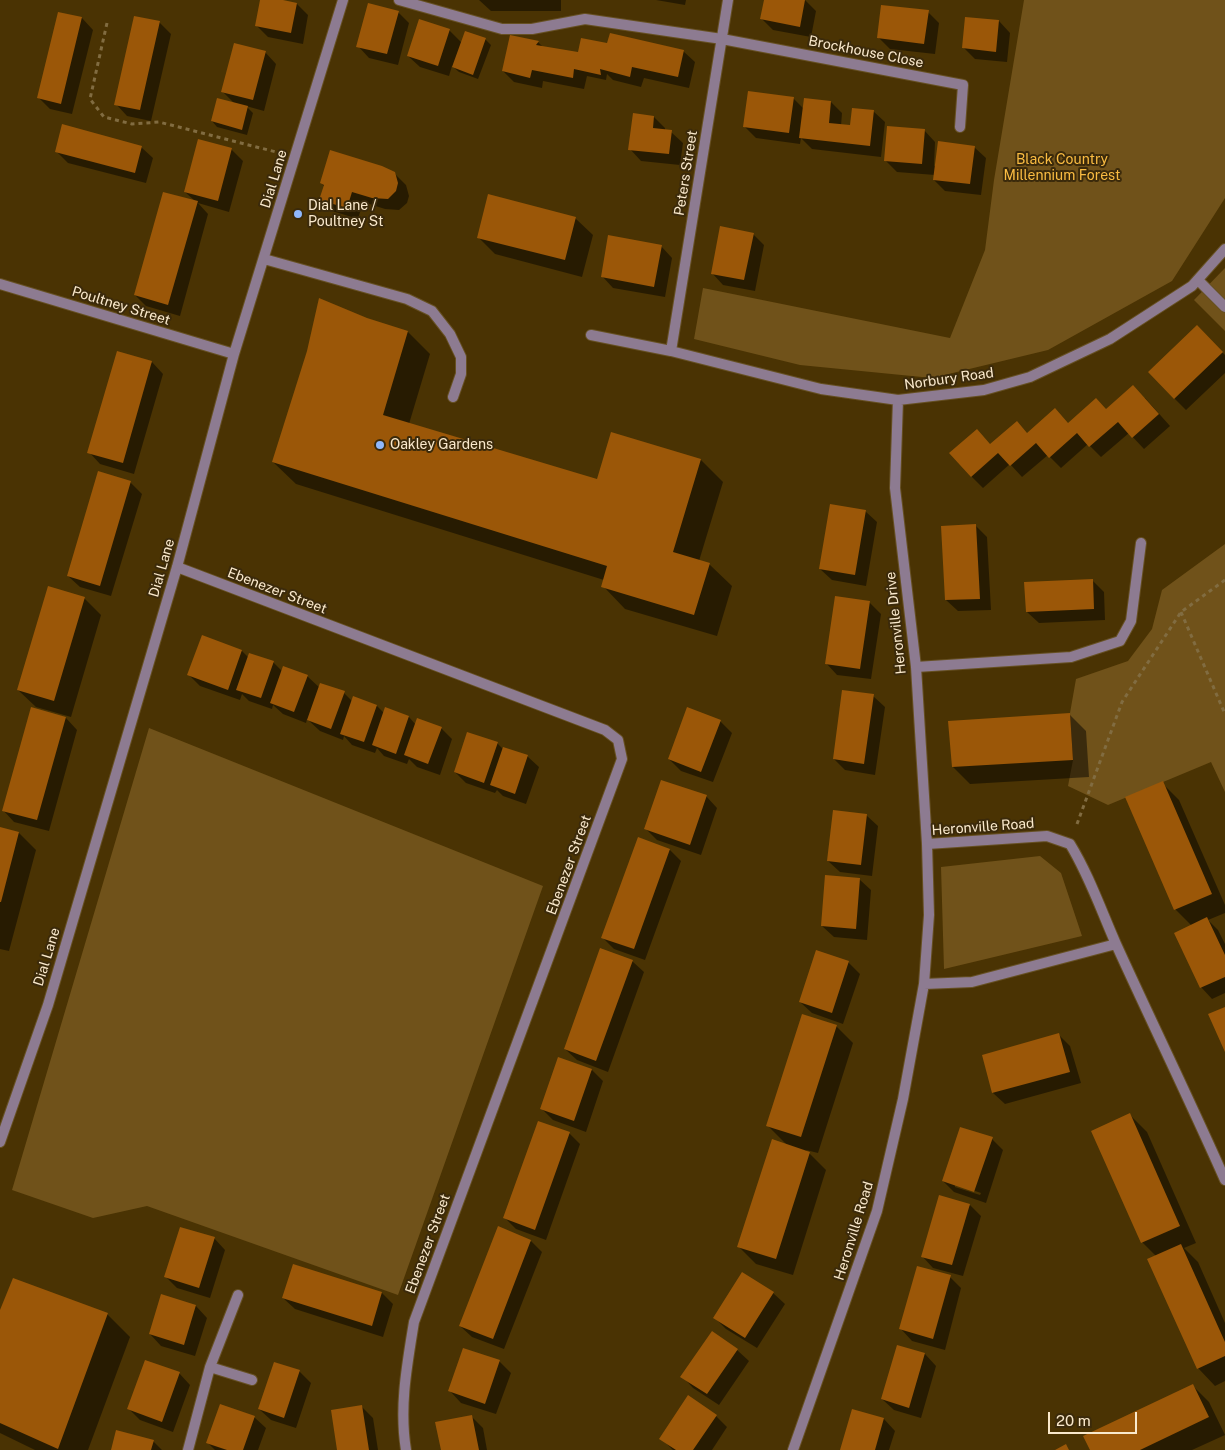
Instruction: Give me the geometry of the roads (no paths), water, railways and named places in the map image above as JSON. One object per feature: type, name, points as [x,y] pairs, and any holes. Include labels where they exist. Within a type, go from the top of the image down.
[{"type":"street","name":"Dial Lane","points":[[0,1142],[48,1004],[177,568],[234,354],[343,0]]},
{"type":"street","points":[[399,0],[502,29],[532,29],[584,19],[722,39]]},
{"type":"street","name":"Peters Street","points":[[671,351],[728,0]]},
{"type":"street","name":"Brockhouse Close","points":[[722,39],[963,85],[960,127]]},
{"type":"street","name":"Norbury Road","points":[[591,335],[671,351],[820,389],[898,400],[984,390],[1030,378],[1110,339],[1192,286],[1225,249]]},
{"type":"street","points":[[264,259],[407,299],[432,311],[450,334],[461,357],[461,374],[453,397]]},
{"type":"street","points":[[1198,280],[1225,307]]},
{"type":"street","name":"Poultney Street","points":[[0,284],[234,354]]},
{"type":"street","name":"Heronville Drive","points":[[898,400],[895,488],[916,667],[927,844]]},
{"type":"street","points":[[916,667],[1071,657],[1120,641],[1131,620],[1141,543]]},
{"type":"street","name":"Ebenezer Street","points":[[177,568],[596,726],[618,740],[622,759],[414,1322],[405,1377],[402,1423],[406,1450]]},
{"type":"street","name":"Heronville Road","points":[[793,1450],[877,1211],[902,1099],[924,984],[929,915],[927,844],[1046,836],[1070,844],[1082,864],[1116,944]]},
{"type":"street","points":[[924,984],[972,982],[1116,944],[1165,1045],[1225,1180]]},
{"type":"street","points":[[0,1109],[11,1114]]},
{"type":"street","points":[[188,1450],[210,1367],[238,1295]]},
{"type":"street","points":[[210,1367],[252,1380]]},
{"type":"place","name":"Dial Lane / Poultney St","points":[[298,214]]},
{"type":"place","name":"Oakley Gardens","points":[[380,445]]},
{"type":"park label","name":"Black Country Millennium Forest","points":[[1062,168]]}]
